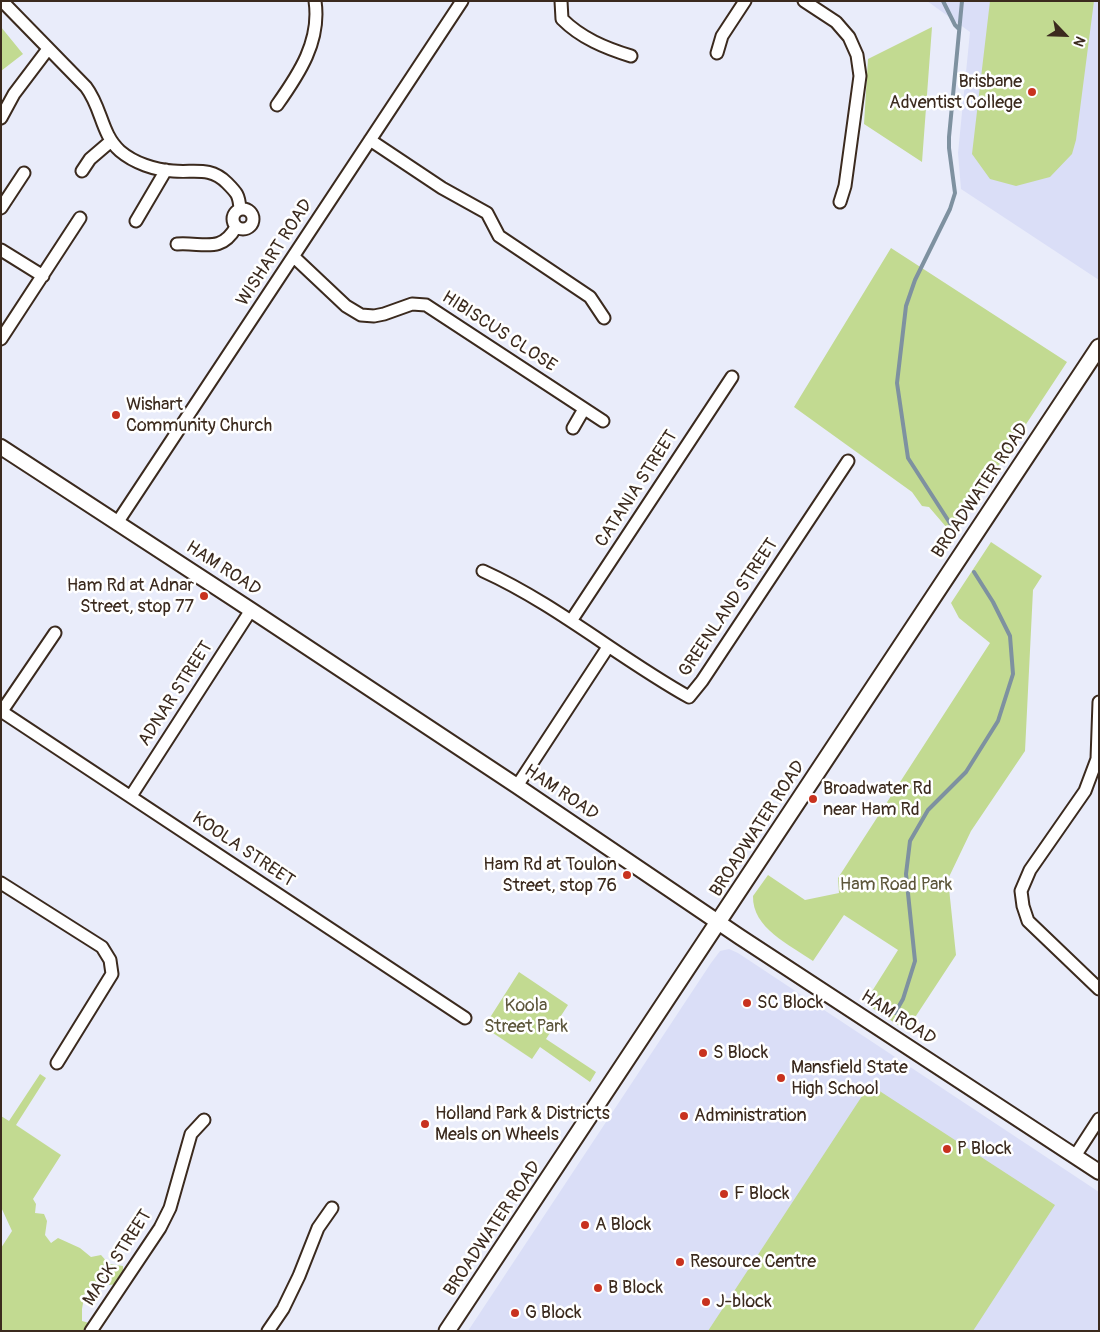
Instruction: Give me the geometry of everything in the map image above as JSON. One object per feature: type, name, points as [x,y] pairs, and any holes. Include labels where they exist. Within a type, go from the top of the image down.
[{"type":"main road","name":"BROADWATER ROAD","points":[[447,1331],[1099,347]]},
{"type":"street","points":[[2,1],[94,97],[100,111],[104,129],[119,150],[132,160],[144,165],[166,170],[216,174],[238,194],[240,209]]},
{"type":"street","points":[[277,106],[310,50],[315,32],[315,1]]},
{"type":"street","name":"WISHART ROAD","points":[[117,523],[462,1]]},
{"type":"street","points":[[561,1],[562,19],[571,28],[605,48],[631,56]]},
{"type":"street","points":[[717,53],[722,36],[745,1]]},
{"type":"street","points":[[804,1],[836,22],[849,37],[857,55],[860,76],[845,186],[840,202]]},
{"type":"street","points":[[1,118],[14,94],[48,49]]},
{"type":"street","points":[[370,140],[442,188],[487,213],[499,236],[590,297],[604,318]]},
{"type":"street","points":[[82,171],[90,159],[111,141]]},
{"type":"street","points":[[136,221],[166,170]]},
{"type":"street","points":[[1,208],[24,173]]},
{"type":"street","points":[[240,209],[250,212],[253,221],[246,228],[236,227],[232,218],[235,212],[240,209]]},
{"type":"street","points":[[1,340],[80,218]]},
{"type":"street","points":[[177,244],[221,244],[227,240],[236,227]]},
{"type":"street","points":[[1,250],[42,276]]},
{"type":"street","name":"HIBISCUS CLOSE","points":[[294,257],[353,312],[374,316],[412,304],[426,305],[602,421]]},
{"type":"street","name":"CATANIA STREET","points":[[571,621],[732,377]]},
{"type":"street","points":[[573,428],[584,409]]},
{"type":"street","name":"HAM ROAD","points":[[1,447],[251,610],[718,922],[1099,1172]]},
{"type":"street","name":"GREENLAND STREET","points":[[482,571],[499,578],[571,621],[608,647],[689,697],[702,681],[848,461]]},
{"type":"street","name":"ADNAR STREET","points":[[131,796],[251,610]]},
{"type":"street","points":[[2,711],[56,633]]},
{"type":"street","points":[[517,786],[608,647]]},
{"type":"street","points":[[1099,702],[1097,759],[1085,791],[1030,870],[1021,891],[1028,921],[1099,989]]},
{"type":"street","name":"KOOLA STREET","points":[[2,711],[465,1018]]},
{"type":"street","points":[[1,884],[102,947],[110,960],[112,974],[57,1063]]},
{"type":"street","points":[[1075,1156],[1099,1119]]},
{"type":"street","name":"MACK STREET","points":[[91,1331],[160,1228],[170,1208],[191,1134],[204,1120]]},
{"type":"street","points":[[268,1331],[283,1308],[299,1276],[318,1228],[332,1208]]},
{"type":"shaded area","name":"Brisbane Adventist College","points":[[927,1],[1099,1],[1099,280],[961,189],[958,153],[970,32]]},
{"type":"shaded area","name":"Mansfield State High School","points":[[729,949],[738,953],[1099,1192],[1099,1331],[468,1331],[711,963],[720,951]]},
{"type":"green space","points":[[990,1],[1094,1],[1076,140],[1072,154],[1050,177],[1016,186],[990,179],[972,154]]},
{"type":"green space","points":[[1,27],[23,54],[1,71]]},
{"type":"green space","points":[[932,27],[922,162],[864,124],[868,59]]},
{"type":"green space","points":[[891,248],[1067,362],[953,535],[929,507],[922,506],[912,492],[794,407]]},
{"type":"green space","name":"Ham Road Park","points":[[991,542],[1042,576],[1033,590],[1025,751],[971,831],[948,879],[956,955],[910,1025],[901,1027],[869,1006],[874,999],[869,996],[898,950],[844,915],[813,961],[784,942],[765,926],[754,907],[753,896],[768,875],[805,900],[839,893],[838,878],[990,643],[959,618],[951,603]]},
{"type":"green space","name":"Koola Street Park","points":[[519,972],[568,1005],[546,1039],[596,1072],[590,1082],[540,1047],[532,1059],[484,1027]]},
{"type":"green space","points":[[40,1074],[46,1078],[16,1125],[61,1155],[33,1199],[36,1204],[35,1213],[44,1214],[47,1221],[45,1235],[51,1243],[58,1238],[80,1248],[91,1257],[101,1255],[109,1264],[123,1266],[123,1274],[119,1284],[109,1285],[104,1277],[85,1292],[82,1321],[89,1323],[84,1331],[1,1331],[1,1248],[12,1231],[1,1207],[1,1116],[9,1121]]},
{"type":"green space","points":[[878,1090],[1055,1205],[973,1331],[708,1331],[864,1093]]},
{"type":"waterway","points":[[943,1],[959,29]]},
{"type":"waterway","points":[[955,531],[908,458],[897,383],[906,306],[915,280],[950,209],[955,193],[949,137],[962,1]]},
{"type":"waterway","points":[[895,1013],[903,999],[915,961],[906,874],[910,841],[928,810],[966,772],[998,721],[1013,674],[1010,636],[993,602],[974,572]]},
{"type":"place","name":"Brisbane Adventist College","points":[[1032,92]]},
{"type":"place","name":"Wishart Community Church","points":[[116,415]]},
{"type":"place","name":"Ham Rd at Adnar Street, stop 77","points":[[204,596]]},
{"type":"place","name":"Broadwater Rd near Ham Rd","points":[[813,799]]},
{"type":"place","name":"Ham Rd at Toulon Street, stop 76","points":[[627,875]]},
{"type":"place","name":"SC Block","points":[[747,1003]]},
{"type":"place","name":"S Block","points":[[703,1053]]},
{"type":"place","name":"Mansfield State High School","points":[[781,1078]]},
{"type":"place","name":"Administration","points":[[684,1116]]},
{"type":"place","name":"Holland Park & Districts Meals on Wheels","points":[[425,1124]]},
{"type":"place","name":"P Block","points":[[947,1149]]},
{"type":"place","name":"F Block","points":[[724,1194]]},
{"type":"place","name":"A Block","points":[[585,1225]]},
{"type":"place","name":"Resource Centre","points":[[680,1262]]},
{"type":"place","name":"B Block","points":[[598,1288]]},
{"type":"place","name":"J-block","points":[[706,1302]]},
{"type":"place","name":"G Block","points":[[515,1313]]}]
